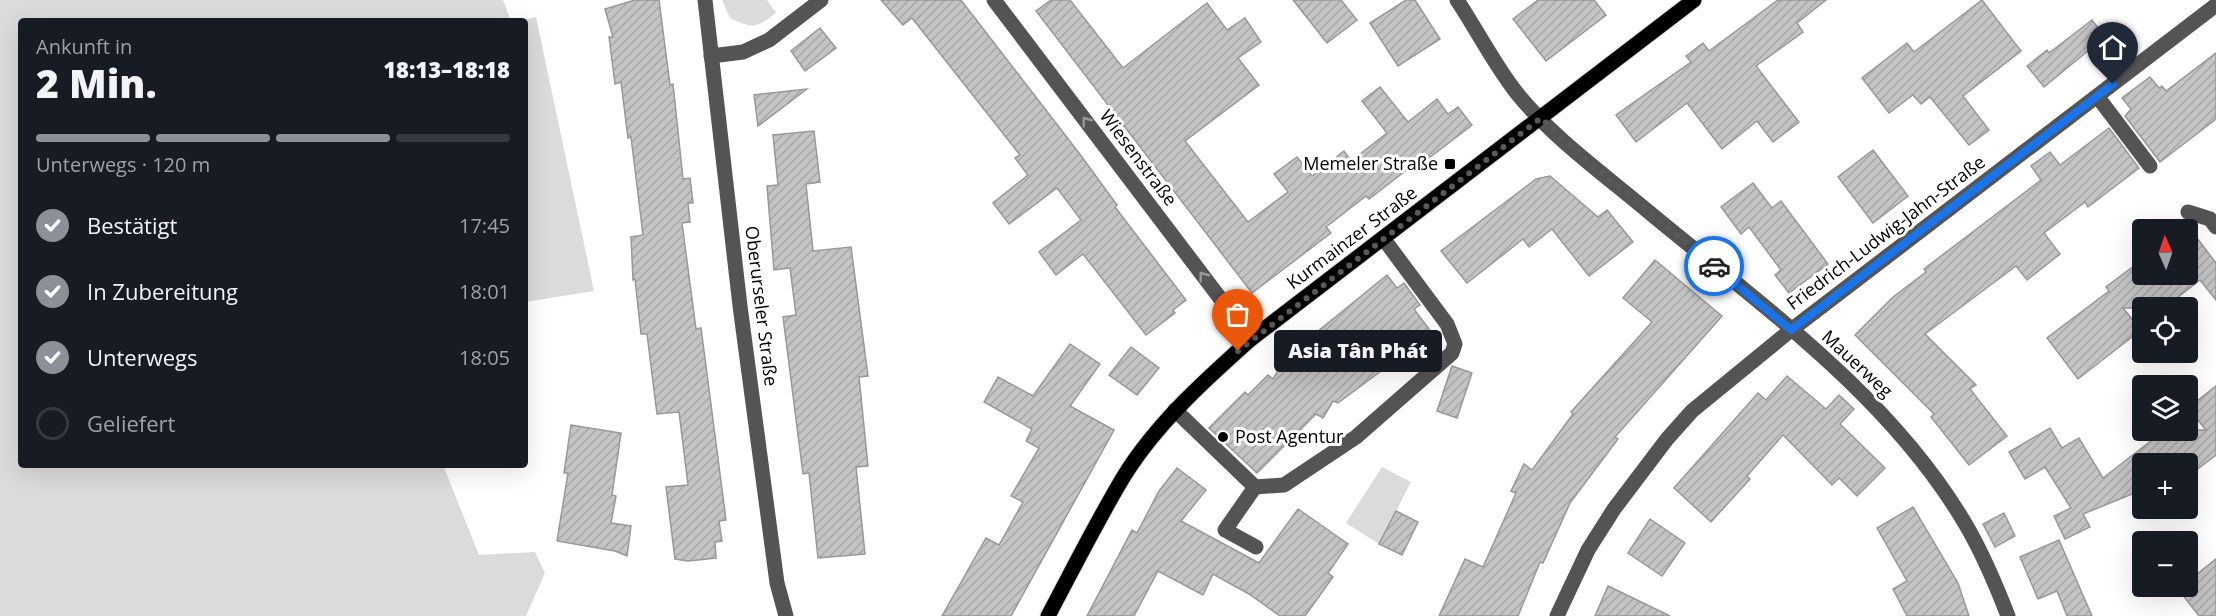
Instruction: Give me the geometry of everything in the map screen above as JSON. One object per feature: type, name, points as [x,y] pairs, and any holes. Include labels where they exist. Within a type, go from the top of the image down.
[{"type":"main road","name":"Kurmainzer Straße","points":[[1048,616],[1125,474],[1175,410],[1251,339],[1694,0]]},
{"type":"street","name":"Oberurseler Straße","points":[[705,0],[740,306],[777,583],[786,616]]},
{"type":"street","points":[[711,56],[743,52],[769,40],[821,0]]},
{"type":"street","name":"Wiesenstraße","points":[[994,0],[1251,339]]},
{"type":"street","points":[[1457,0],[1516,92],[1541,118]]},
{"type":"street","name":"Friedrich-Ludwig-Jahn-Straße","points":[[1557,616],[1588,550],[1614,509],[1667,439],[1692,411],[1791,330],[2216,5]]},
{"type":"street","points":[[2097,96],[2150,166]]},
{"type":"street","name":"Mauerweg","points":[[1541,118],[1580,154],[1831,363],[1889,421],[1916,452],[1966,525],[1992,575],[2008,616]]},
{"type":"street","points":[[2188,212],[2210,219],[2216,227]]},
{"type":"street","points":[[1175,410],[1255,487],[1284,485],[1356,437],[1452,353],[1455,344],[1448,324],[1383,238]]},
{"type":"street","points":[[1255,487],[1225,530],[1256,547]]},
{"type":"shaded area","points":[[0,0],[503,0],[510,18],[18,18],[18,468],[444,468],[479,555],[535,552],[545,573],[526,616],[0,616]]},
{"type":"shaded area","points":[[722,0],[767,0],[776,13],[759,24],[744,24],[730,18]]},
{"type":"shaded area","points":[[536,17],[594,291],[528,302],[528,19]]},
{"type":"shaded area","points":[[1382,467],[1411,482],[1379,544],[1346,523]]},
{"type":"building","points":[[635,0],[659,0],[670,85],[673,84],[683,179],[690,178],[693,203],[688,203],[690,222],[682,223],[696,329],[701,328],[726,520],[719,521],[722,541],[715,542],[716,558],[688,561],[675,559],[666,487],[688,485],[679,412],[657,414],[647,334],[641,334],[635,279],[633,280],[631,237],[643,235],[631,137],[628,138],[621,82],[615,84],[609,37],[613,37],[605,9]]},
{"type":"building","points":[[881,0],[961,0],[1079,153],[1117,205],[1115,207],[1186,300],[1173,310],[1175,313],[1146,335],[1083,254],[1056,275],[1039,252],[1081,220],[1057,188],[1009,224],[993,203],[1028,175],[1015,158],[1020,155],[912,18],[903,25]]},
{"type":"building","points":[[1051,0],[1070,0],[1123,68],[1207,3],[1227,30],[1245,18],[1261,42],[1238,58],[1259,85],[1185,141],[1248,222],[1288,192],[1274,174],[1297,157],[1312,176],[1344,151],[1351,161],[1387,133],[1362,101],[1380,87],[1408,122],[1437,99],[1448,114],[1458,107],[1472,125],[1429,158],[1426,155],[1369,199],[1366,196],[1326,227],[1331,233],[1252,293],[1036,11]]},
{"type":"building","points":[[1293,0],[1341,0],[1357,20],[1327,43]]},
{"type":"building","points":[[1406,0],[1415,0],[1440,39],[1398,66],[1370,23]]},
{"type":"building","points":[[1538,0],[1594,0],[1606,15],[1546,61],[1513,19]]},
{"type":"building","points":[[1778,0],[1826,0],[1797,23],[1803,32],[1756,66],[1799,122],[1773,142],[1757,121],[1722,149],[1687,103],[1636,142],[1616,115],[1691,62],[1686,56],[1703,43],[1709,51]]},
{"type":"building","points":[[1982,0],[2021,51],[1963,96],[1989,130],[1969,145],[1930,97],[1921,104],[1913,95],[1889,113],[1862,78],[1907,43],[1914,52]]},
{"type":"building","points":[[2092,20],[2105,37],[2044,87],[2027,66],[2047,50],[2049,53]]},
{"type":"building","points":[[820,28],[836,48],[805,71],[791,51]]},
{"type":"building","points":[[2216,53],[2216,119],[2160,162],[2125,116],[2131,109],[2122,98],[2150,77],[2159,88],[2162,86],[2166,91]]},
{"type":"building","points":[[807,89],[758,126],[754,95]]},
{"type":"building","points":[[2109,128],[2139,168],[2088,207],[2085,202],[2044,233],[2060,254],[2027,280],[2016,266],[1925,334],[1976,385],[1970,389],[2007,436],[1969,465],[1931,417],[1934,414],[1855,335],[1893,297],[1926,272],[1924,269],[2041,180],[2031,166],[2050,152],[2060,165]]},
{"type":"building","points":[[814,131],[820,182],[806,184],[813,251],[851,247],[868,376],[859,377],[868,466],[856,467],[865,554],[818,558],[809,473],[803,474],[783,317],[796,315],[790,268],[774,270],[767,186],[778,185],[773,135]]},
{"type":"building","points":[[1873,150],[1908,196],[1873,223],[1838,177]]},
{"type":"building","points":[[1550,176],[1598,217],[1607,210],[1633,242],[1589,276],[1552,229],[1529,247],[1523,239],[1467,283],[1441,251],[1536,179]]},
{"type":"building","points":[[1753,183],[1772,208],[1781,201],[1828,264],[1789,293],[1775,275],[1781,270],[1749,227],[1741,234],[1721,207]]},
{"type":"building","points":[[2198,239],[2216,263],[2216,300],[2200,280],[2198,282]]},
{"type":"building","points":[[1655,260],[1722,316],[1615,437],[1618,439],[1570,503],[1543,563],[1540,562],[1518,616],[1439,616],[1465,559],[1483,567],[1516,493],[1511,491],[1524,464],[1532,470],[1573,414],[1571,412],[1652,322],[1623,298]]},
{"type":"building","points":[[2132,268],[2132,285],[2194,285],[2178,297],[2132,297],[2132,308],[2123,308],[2132,319],[2132,337],[2078,379],[2047,338],[2109,291],[2106,287]]},
{"type":"building","points":[[1387,275],[1397,288],[1404,283],[1420,305],[1414,309],[1432,333],[1338,403],[1333,401],[1323,418],[1316,414],[1257,473],[1209,428],[1245,392],[1248,395],[1268,375],[1273,379],[1292,348],[1298,352],[1309,334],[1312,336]]},
{"type":"building","points":[[1070,344],[1100,364],[1070,406],[1114,430],[1011,616],[942,616],[986,538],[999,545],[1023,502],[1011,496],[1039,448],[1026,441],[1032,429],[984,402],[998,377],[1033,396]]},
{"type":"building","points":[[1131,347],[1159,368],[1137,395],[1109,375]]},
{"type":"building","points":[[1452,366],[1472,373],[1457,418],[1437,411]]},
{"type":"building","points":[[1787,376],[1826,409],[1839,395],[1854,409],[1840,424],[1885,468],[1857,496],[1839,478],[1832,485],[1783,435],[1747,476],[1750,479],[1711,522],[1674,488],[1758,393],[1766,400]]},
{"type":"building","points":[[2216,386],[2216,455],[2198,469],[2198,453],[2135,453],[2151,441],[2198,441],[2198,430],[2206,430],[2198,420],[2198,400]]},
{"type":"building","points":[[571,425],[621,433],[612,495],[616,496],[611,523],[631,526],[627,556],[615,551],[557,541],[568,473],[564,473]]},
{"type":"building","points":[[2050,428],[2062,448],[2079,438],[2103,478],[2132,456],[2132,494],[2083,514],[2090,527],[2065,539],[2054,516],[2071,508],[2045,467],[2025,479],[2009,452]]},
{"type":"building","points":[[1177,468],[1206,490],[1181,521],[1259,563],[1298,509],[1348,544],[1328,573],[1333,577],[1305,616],[1280,616],[1249,594],[1213,574],[1203,595],[1158,571],[1134,616],[1087,616],[1132,530],[1137,533],[1159,491]]},
{"type":"building","points":[[1913,507],[1958,583],[1969,616],[1907,616],[1893,589],[1907,581],[1877,528]]},
{"type":"building","points":[[1396,511],[1418,522],[1402,555],[1379,544]]},
{"type":"building","points":[[2004,513],[2015,536],[1995,547],[1983,524]]},
{"type":"building","points":[[1650,519],[1685,543],[1662,576],[1628,553]]},
{"type":"building","points":[[2059,540],[2092,616],[2067,616],[2057,591],[2038,599],[2020,557]]},
{"type":"building","points":[[2216,559],[2216,616],[2199,616],[2184,597],[2198,597],[2198,573]]},
{"type":"building","points":[[1608,586],[1670,616],[1595,616]]},
{"type":"way so far","points":[[1238,351],[1541,118],[1580,154],[1714,266]]},
{"type":"place","name":"Memeler Straße","points":[[1450,164]]},
{"type":"place","name":"Asia Tân Phát","points":[[1238,351]]},
{"type":"place","name":"Post Agentur","points":[[1223,437]]},
{"type":"route","points":[[1714,266],[1791,330],[2113,84]]}]
